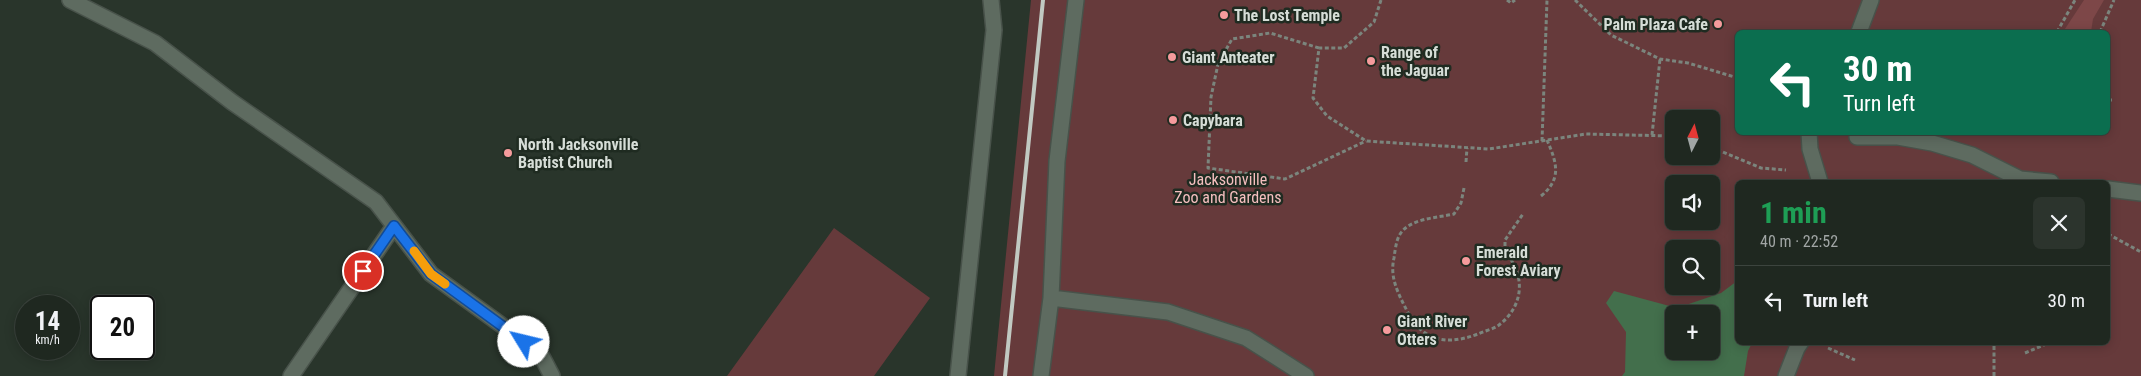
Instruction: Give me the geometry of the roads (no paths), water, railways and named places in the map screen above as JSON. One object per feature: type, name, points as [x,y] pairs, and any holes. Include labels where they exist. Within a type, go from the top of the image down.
[{"type":"street","points":[[70,0],[155,43],[232,102],[376,202],[431,274],[540,353],[552,376]]},
{"type":"street","points":[[958,376],[994,30],[991,0]]},
{"type":"street","points":[[1041,376],[1051,298],[1057,161],[1076,0]]},
{"type":"street","points":[[1860,30],[1871,0]]},
{"type":"street","points":[[1809,135],[1810,149],[1819,180]]},
{"type":"street","points":[[1857,137],[1898,137],[1932,143],[1972,155],[2020,179],[2030,180]]},
{"type":"street","points":[[2110,189],[2141,192]]},
{"type":"street","points":[[291,376],[394,226]]},
{"type":"street","points":[[1051,298],[1168,312],[1246,338],[1306,376]]},
{"type":"street","points":[[1786,376],[1799,345]]},
{"type":"railway","points":[[1005,376],[1043,0]]},
{"type":"place","name":"The Lost Temple","points":[[1224,15]]},
{"type":"place","name":"Palm Plaza Cafe","points":[[1718,24]]},
{"type":"place","name":"Giant Anteater","points":[[1172,57]]},
{"type":"place","name":"Range of the Jaguar","points":[[1371,61]]},
{"type":"place","name":"Capybara","points":[[1173,120]]},
{"type":"place","name":"North Jacksonville Baptist Church","points":[[508,153]]},
{"type":"place","name":"Emerald Forest Aviary","points":[[1466,261]]},
{"type":"place","name":"Giant River Otters","points":[[1387,330]]},
{"type":"park label","name":"Jacksonville Zoo and Gardens","points":[[1228,188]]}]
